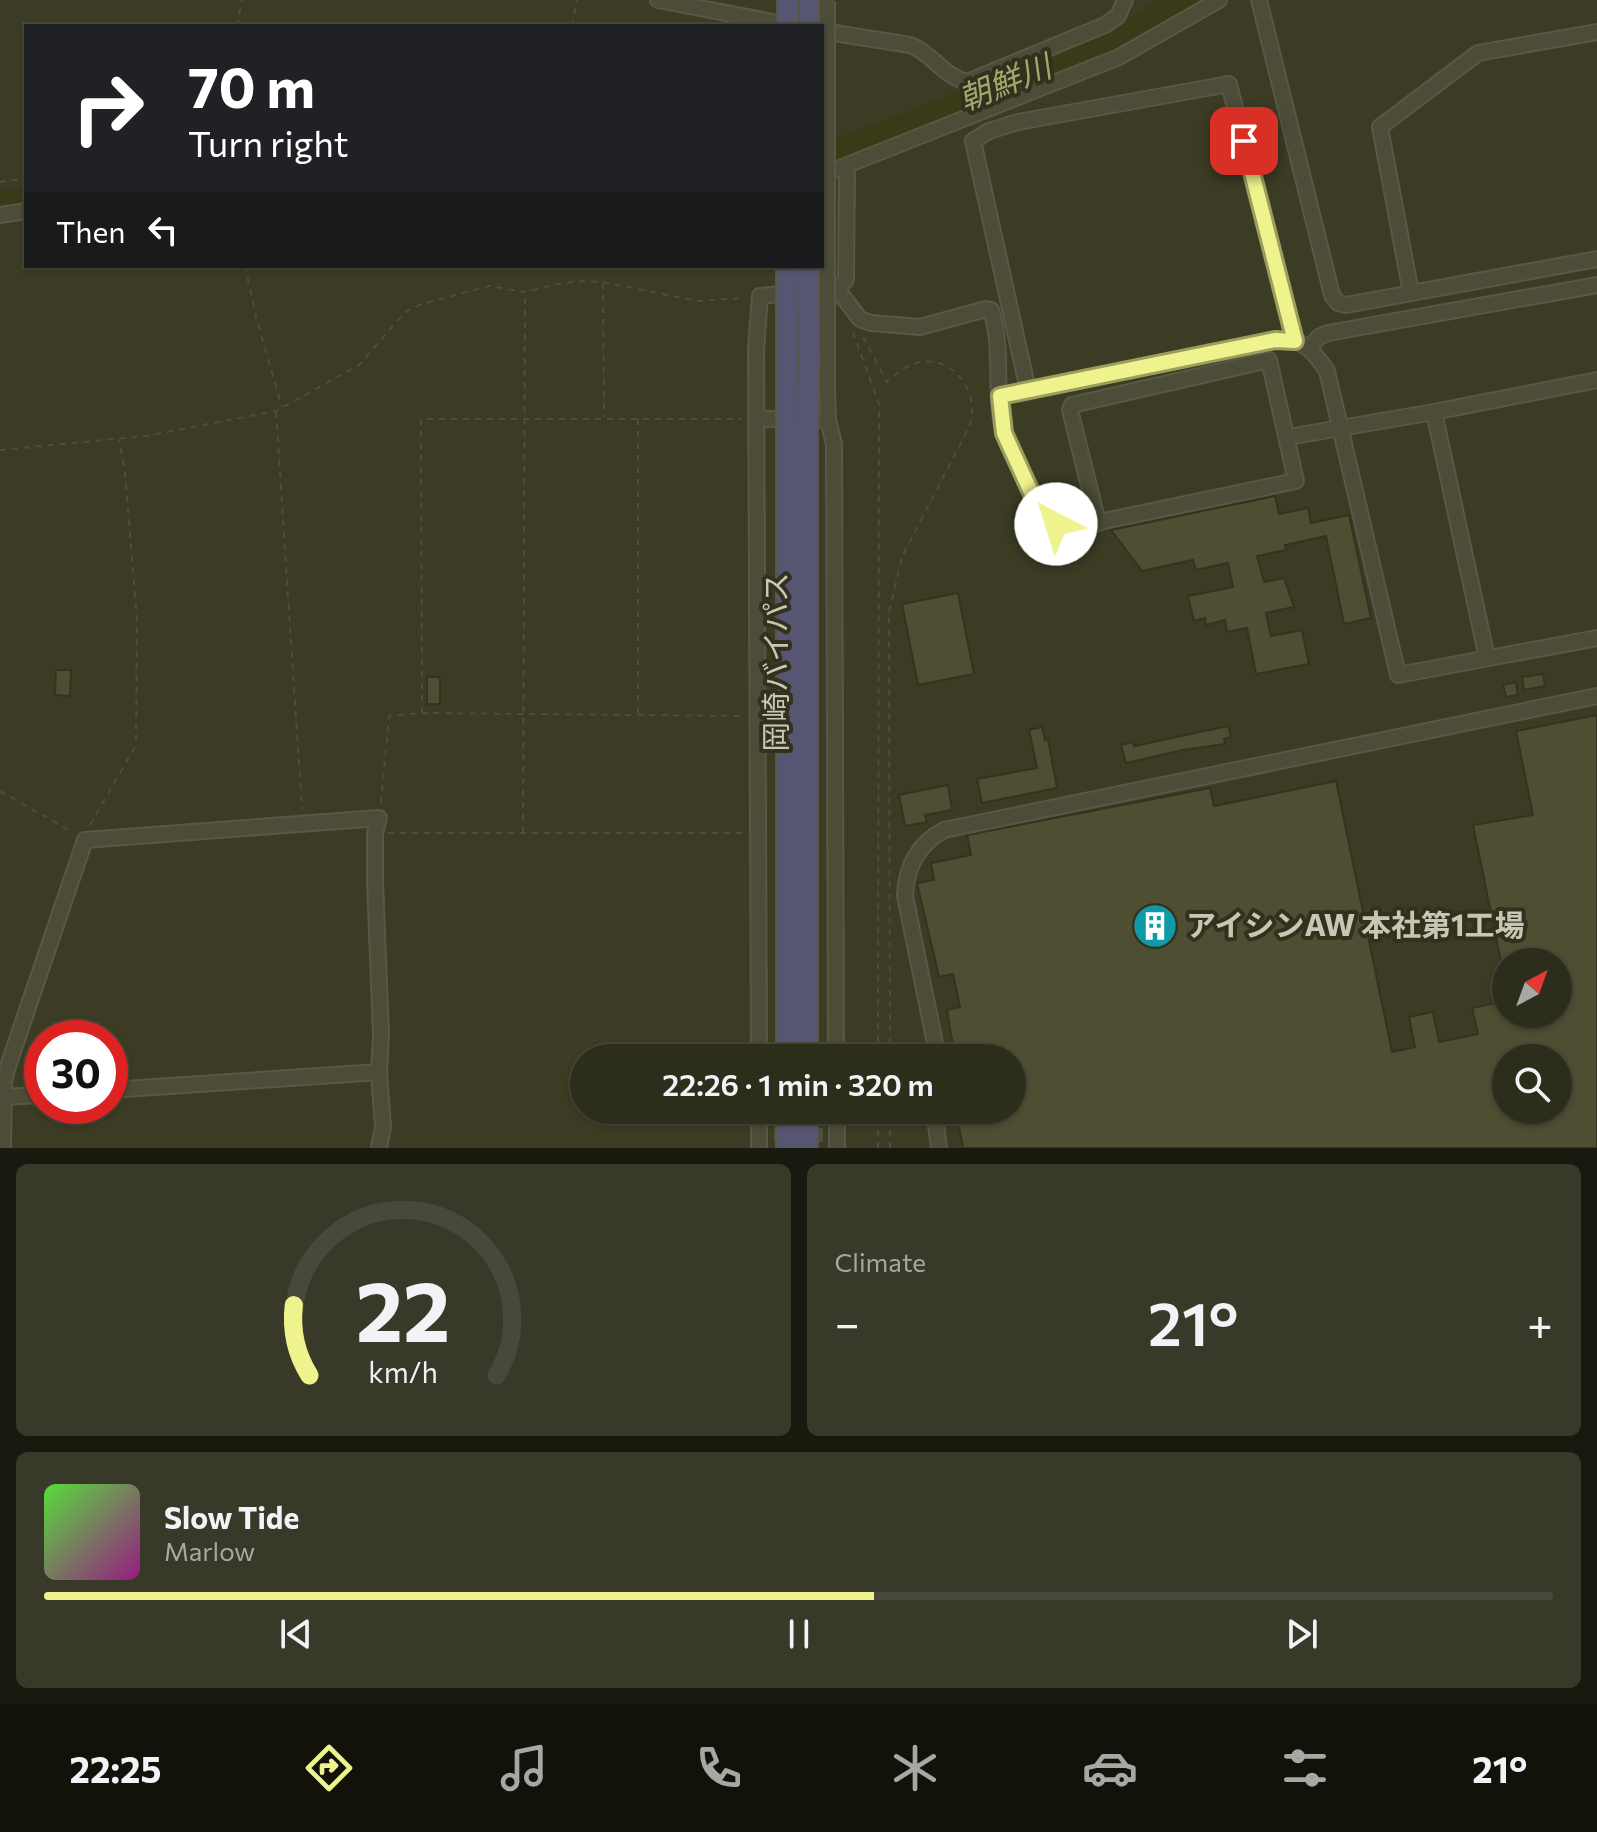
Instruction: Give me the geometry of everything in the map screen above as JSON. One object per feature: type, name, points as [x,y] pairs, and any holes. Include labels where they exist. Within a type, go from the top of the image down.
[{"type":"highway","points":[[788,0],[791,24]]},
{"type":"highway","points":[[808,0],[808,24]]},
{"type":"highway","name":"岡崎バイパス","points":[[787,268],[787,410],[797,433],[807,1044]]},
{"type":"highway","name":"岡崎バイパス","points":[[787,1044],[797,433],[808,409],[808,268]]},
{"type":"street","points":[[658,0],[781,24]]},
{"type":"street","points":[[827,0],[827,386],[828,420],[834,444],[828,715],[836,1044]]},
{"type":"street","points":[[824,31],[910,45],[920,49],[955,78],[967,82],[1105,25],[1118,16],[1125,0]]},
{"type":"street","points":[[824,174],[1119,57],[1219,0]]},
{"type":"street","points":[[1259,0],[1332,295],[1338,303],[1346,305],[1597,259]]},
{"type":"street","points":[[1411,293],[1380,127],[1478,53],[1597,32]]},
{"type":"street","points":[[1028,390],[973,141],[989,131],[1018,122],[1229,84],[1295,341]]},
{"type":"street","points":[[759,1044],[756,349],[760,296],[837,289],[846,280],[847,167]]},
{"type":"street","points":[[0,215],[24,211]]},
{"type":"street","points":[[1310,347],[1328,333],[1597,285]]},
{"type":"street","points":[[837,289],[860,319],[871,323],[920,327],[991,310],[1004,433],[1041,514],[1056,524],[1074,529],[1296,481],[1269,360],[1076,403],[1070,410],[1094,515],[1104,521]]},
{"type":"street","points":[[1000,396],[1275,340],[1295,341],[1310,347],[1327,371],[1398,675],[1597,638]]},
{"type":"street","points":[[1288,437],[1597,380]]},
{"type":"street","points":[[1434,412],[1487,658]]},
{"type":"street","points":[[757,419],[828,420]]},
{"type":"street","points":[[935,1044],[905,896],[909,870],[916,854],[933,836],[944,830],[1597,696]]},
{"type":"street","points":[[757,716],[778,715]]},
{"type":"street","points":[[3,1148],[4,1082],[85,840],[303,825],[377,826],[379,1072],[383,1127],[379,1148]]},
{"type":"street","points":[[128,1089],[379,1072]]},
{"type":"street","points":[[2,1097],[24,1096]]},
{"type":"street","points":[[936,1124],[939,1148]]},
{"type":"path","points":[[237,24],[242,0]]},
{"type":"path","points":[[572,24],[577,0]]},
{"type":"path","points":[[0,182],[24,178]]},
{"type":"path","points":[[245,268],[282,407]]},
{"type":"path","points":[[603,282],[604,418]]},
{"type":"path","points":[[0,450],[146,436],[276,411],[359,365],[405,312],[422,304],[489,286],[525,292],[557,284],[603,282],[698,301],[760,296]]},
{"type":"path","points":[[523,832],[525,292]]},
{"type":"path","points":[[859,329],[887,382],[905,367],[917,363],[939,364],[968,386],[974,406],[969,427],[902,557],[889,612],[890,1044]]},
{"type":"path","points":[[853,332],[879,404],[878,1044]]},
{"type":"path","points":[[276,411],[303,825]]},
{"type":"path","points":[[638,418],[638,715]]},
{"type":"path","points":[[422,713],[421,419],[757,419]]},
{"type":"path","points":[[0,791],[85,840],[94,816],[136,745],[137,622],[125,471],[118,438]]},
{"type":"path","points":[[757,716],[422,713],[389,716],[377,826],[523,832],[757,833]]},
{"type":"path","points":[[878,1124],[878,1148]]},
{"type":"path","points":[[890,1124],[890,1148]]},
{"type":"building","points":[[1275,496],[1279,514],[1308,508],[1311,523],[1349,515],[1371,618],[1344,624],[1326,536],[1285,545],[1286,550],[1257,556],[1264,582],[1284,578],[1294,607],[1266,613],[1271,636],[1302,630],[1309,664],[1256,674],[1247,628],[1227,632],[1225,620],[1206,625],[1205,618],[1194,621],[1188,596],[1233,587],[1228,563],[1196,570],[1193,560],[1142,571],[1111,530]]},
{"type":"building","points":[[958,593],[974,674],[918,685],[902,604]]},
{"type":"building","points":[[56,670],[71,670],[70,696],[55,695]]},
{"type":"building","points":[[1543,674],[1545,686],[1524,690],[1522,677]]},
{"type":"building","points":[[427,677],[440,677],[440,704],[427,704]]},
{"type":"building","points":[[1516,682],[1518,695],[1506,697],[1503,685]]},
{"type":"building","name":"アイシンAW 本社第1工場","points":[[1597,715],[1597,1148],[963,1148],[959,1124],[1026,1124],[1026,1044],[953,1044],[947,1010],[960,1007],[953,974],[939,977],[917,883],[934,880],[931,863],[971,855],[967,835],[1210,788],[1214,806],[1336,781],[1392,1052],[1415,1047],[1409,1017],[1433,1012],[1439,1042],[1478,1034],[1472,1008],[1492,1004],[1492,1028],[1572,1028],[1572,948],[1498,948],[1473,825],[1533,815],[1516,731]]},
{"type":"building","points":[[1228,726],[1231,737],[1224,739],[1225,744],[1126,763],[1121,745],[1133,742],[1134,746]]},
{"type":"building","points":[[1042,727],[1045,740],[1048,739],[1057,788],[982,803],[977,779],[1037,768],[1029,730]]},
{"type":"building","points":[[948,785],[952,810],[925,815],[927,822],[905,826],[899,795]]},
{"type":"waterway","name":"朝鮮川","points":[[824,156],[965,102],[1115,38],[1185,0]]},
{"type":"waterway","name":"朝鮮川","points":[[0,203],[24,200]]},
{"type":"tunnel","points":[[774,1135],[823,1135]]},
{"type":"place","name":"アイシンAW 本社第1工場","points":[[1155,926]]},
{"type":"route","points":[[1056,524],[1041,514],[1004,433],[1000,396],[1275,340],[1295,341],[1244,141]]}]
